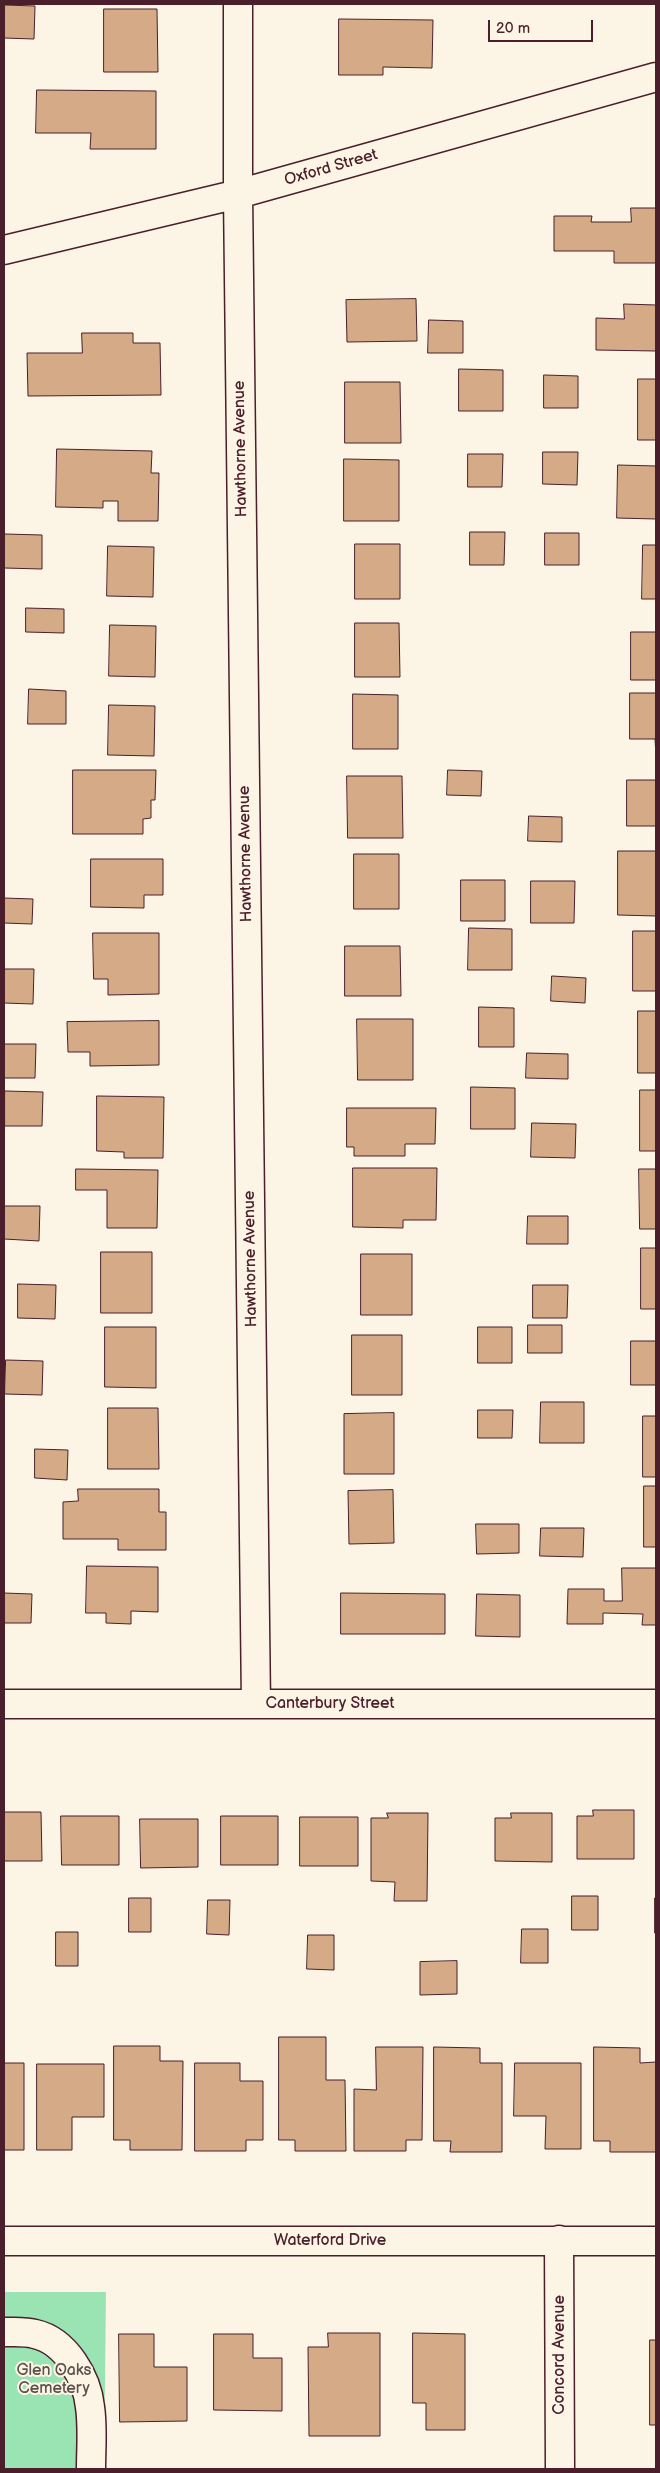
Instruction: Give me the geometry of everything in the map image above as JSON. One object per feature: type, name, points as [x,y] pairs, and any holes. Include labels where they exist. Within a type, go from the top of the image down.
[{"type":"street","name":"Hawthorne Avenue","points":[[238,4],[238,194],[256,1704]]},
{"type":"street","name":"Oxford Street","points":[[4,250],[238,194],[656,77]]},
{"type":"street","name":"Canterbury Street","points":[[4,1704],[656,1704]]},
{"type":"street","name":"Concord Avenue","points":[[559,2240],[560,2469]]},
{"type":"street","name":"Waterford Drive","points":[[4,2241],[656,2241]]},
{"type":"street","points":[[4,2332],[36,2334],[53,2342],[78,2369],[85,2385],[91,2408],[91,2469]]},
{"type":"green space","name":"Glen Oaks Cemetery","points":[[4,2292],[106,2292],[104,2469],[4,2469]]},
{"type":"building","points":[[4,5],[35,6],[34,39],[4,38]]},
{"type":"building","points":[[104,9],[157,9],[158,72],[104,72]]},
{"type":"building","points":[[339,19],[433,20],[432,68],[383,67],[383,75],[339,75]]},
{"type":"building","points":[[37,90],[156,91],[156,149],[90,149],[91,133],[36,133]]},
{"type":"building","points":[[631,208],[656,208],[656,263],[614,263],[614,251],[554,251],[554,216],[592,216],[591,222],[631,222]]},
{"type":"building","points":[[416,299],[417,341],[347,342],[346,300]]},
{"type":"building","points":[[624,304],[656,305],[656,351],[596,350],[596,318],[624,319]]},
{"type":"building","points":[[429,320],[463,321],[463,353],[428,353]]},
{"type":"building","points":[[82,333],[133,333],[133,343],[160,343],[161,395],[28,396],[27,353],[82,353]]},
{"type":"building","points":[[459,369],[503,370],[503,411],[459,411]]},
{"type":"building","points":[[544,375],[578,376],[578,408],[544,408]]},
{"type":"building","points":[[638,379],[656,379],[656,440],[638,440]]},
{"type":"building","points":[[345,382],[400,382],[401,443],[345,443]]},
{"type":"building","points":[[57,449],[152,451],[151,473],[159,473],[158,521],[118,521],[118,501],[103,501],[103,508],[56,507]]},
{"type":"building","points":[[543,452],[578,452],[577,485],[543,484]]},
{"type":"building","points":[[468,454],[503,454],[502,487],[468,487]]},
{"type":"building","points":[[344,459],[399,460],[399,521],[344,521]]},
{"type":"building","points":[[618,465],[656,466],[656,519],[617,518]]},
{"type":"building","points":[[470,532],[505,532],[504,565],[470,565]]},
{"type":"building","points":[[545,533],[579,533],[579,565],[545,565]]},
{"type":"building","points":[[5,534],[42,535],[42,569],[4,568]]},
{"type":"building","points":[[355,544],[400,544],[400,599],[355,599]]},
{"type":"building","points":[[643,545],[656,545],[656,599],[642,599]]},
{"type":"building","points":[[108,546],[154,547],[153,597],[107,596]]},
{"type":"building","points":[[26,608],[64,609],[64,633],[26,632]]},
{"type":"building","points":[[355,623],[399,623],[400,677],[355,677]]},
{"type":"building","points":[[110,625],[156,626],[155,677],[109,676]]},
{"type":"building","points":[[631,632],[656,632],[656,680],[631,680]]},
{"type":"building","points":[[29,689],[66,691],[66,724],[28,724]]},
{"type":"building","points":[[630,693],[656,693],[656,756],[655,739],[630,739]]},
{"type":"building","points":[[353,694],[398,695],[398,749],[353,749]]},
{"type":"building","points":[[109,705],[155,706],[154,756],[108,755]]},
{"type":"building","points":[[73,770],[156,770],[155,800],[151,800],[151,818],[143,819],[143,834],[73,834]]},
{"type":"building","points":[[448,770],[482,771],[481,796],[447,795]]},
{"type":"building","points":[[347,776],[402,776],[403,838],[348,838]]},
{"type":"building","points":[[627,780],[656,780],[656,826],[627,826]]},
{"type":"building","points":[[529,816],[562,817],[562,842],[528,841]]},
{"type":"building","points":[[618,851],[656,851],[656,916],[618,915]]},
{"type":"building","points":[[354,854],[399,854],[399,909],[354,909]]},
{"type":"building","points":[[91,859],[163,859],[163,895],[144,895],[144,908],[91,907]]},
{"type":"building","points":[[461,880],[505,880],[505,921],[461,921]]},
{"type":"building","points":[[531,881],[575,881],[574,923],[531,923]]},
{"type":"building","points":[[4,898],[33,899],[32,924],[4,923]]},
{"type":"building","points":[[469,928],[512,929],[512,970],[468,970]]},
{"type":"building","points":[[633,931],[656,931],[656,991],[633,991]]},
{"type":"building","points":[[93,933],[159,933],[159,994],[108,995],[108,979],[94,979]]},
{"type":"building","points":[[345,946],[400,946],[401,996],[345,996]]},
{"type":"building","points":[[4,969],[34,969],[33,1004],[4,1003]]},
{"type":"building","points":[[552,976],[586,978],[585,1003],[551,1001]]},
{"type":"building","points":[[479,1007],[514,1008],[514,1047],[479,1047]]},
{"type":"building","points":[[638,1011],[656,1011],[656,1073],[638,1073]]},
{"type":"building","points":[[357,1019],[413,1019],[413,1080],[358,1080]]},
{"type":"building","points":[[159,1021],[159,1065],[90,1066],[90,1052],[68,1052],[67,1022]]},
{"type":"building","points":[[4,1044],[36,1044],[35,1078],[4,1078]]},
{"type":"building","points":[[527,1053],[568,1054],[568,1079],[526,1078]]},
{"type":"building","points":[[471,1087],[515,1088],[515,1129],[471,1129]]},
{"type":"building","points":[[640,1090],[656,1090],[656,1151],[640,1151]]},
{"type":"building","points":[[5,1091],[43,1092],[42,1126],[5,1126]]},
{"type":"building","points":[[97,1096],[164,1097],[163,1158],[124,1158],[124,1152],[97,1151]]},
{"type":"building","points":[[347,1108],[436,1108],[435,1144],[405,1144],[405,1156],[354,1156],[354,1147],[347,1147]]},
{"type":"building","points":[[532,1123],[576,1124],[575,1158],[531,1157]]},
{"type":"building","points":[[353,1168],[437,1168],[436,1220],[403,1220],[403,1228],[353,1227]]},
{"type":"building","points":[[76,1169],[158,1170],[157,1228],[107,1228],[107,1190],[76,1190]]},
{"type":"building","points":[[639,1169],[656,1169],[656,1229],[640,1229]]},
{"type":"building","points":[[4,1206],[40,1206],[39,1241],[4,1239]]},
{"type":"building","points":[[528,1216],[568,1216],[568,1244],[527,1244]]},
{"type":"building","points":[[641,1248],[656,1248],[656,1309],[641,1309]]},
{"type":"building","points":[[101,1252],[152,1252],[152,1313],[101,1313]]},
{"type":"building","points":[[361,1254],[412,1254],[412,1315],[361,1315]]},
{"type":"building","points":[[18,1284],[56,1285],[55,1319],[18,1318]]},
{"type":"building","points":[[533,1285],[568,1285],[567,1318],[533,1318]]},
{"type":"building","points":[[528,1325],[562,1325],[562,1353],[528,1353]]},
{"type":"building","points":[[105,1327],[156,1327],[156,1388],[105,1387]]},
{"type":"building","points":[[478,1327],[512,1327],[512,1363],[478,1363]]},
{"type":"building","points":[[352,1335],[402,1335],[402,1395],[352,1395]]},
{"type":"building","points":[[631,1341],[656,1341],[656,1385],[631,1385]]},
{"type":"building","points":[[6,1360],[43,1361],[42,1395],[5,1394]]},
{"type":"building","points":[[541,1402],[584,1402],[584,1443],[540,1443]]},
{"type":"building","points":[[108,1408],[158,1408],[159,1469],[108,1469]]},
{"type":"building","points":[[478,1410],[513,1410],[512,1438],[478,1438]]},
{"type":"building","points":[[394,1413],[394,1474],[344,1474],[344,1414]]},
{"type":"building","points":[[643,1416],[656,1416],[656,1477],[643,1477]]},
{"type":"building","points":[[35,1449],[68,1450],[67,1480],[35,1478]]},
{"type":"building","points":[[644,1486],[656,1486],[656,1547],[644,1547]]},
{"type":"building","points":[[78,1489],[159,1489],[159,1512],[166,1512],[166,1550],[118,1550],[118,1539],[63,1539],[63,1502],[78,1501]]},
{"type":"building","points":[[393,1490],[394,1543],[349,1544],[348,1491]]},
{"type":"building","points":[[476,1524],[519,1524],[519,1553],[477,1554]]},
{"type":"building","points":[[541,1528],[584,1528],[583,1557],[540,1556]]},
{"type":"building","points":[[87,1566],[158,1567],[158,1612],[131,1611],[131,1624],[106,1623],[106,1613],[86,1613]]},
{"type":"building","points":[[622,1568],[656,1568],[656,1625],[642,1625],[643,1614],[603,1613],[603,1624],[567,1624],[568,1589],[604,1589],[604,1601],[622,1601]]},
{"type":"building","points":[[4,1593],[32,1594],[31,1623],[4,1623]]},
{"type":"building","points":[[341,1593],[445,1594],[445,1634],[341,1634]]},
{"type":"building","points":[[477,1594],[520,1595],[520,1637],[476,1636]]},
{"type":"building","points":[[593,1810],[634,1810],[634,1859],[577,1859],[577,1816],[593,1816]]},
{"type":"building","points":[[4,1812],[41,1812],[42,1861],[4,1861]]},
{"type":"building","points":[[387,1813],[428,1813],[427,1901],[394,1901],[395,1882],[371,1881],[371,1818],[388,1818]]},
{"type":"building","points":[[511,1813],[552,1813],[552,1862],[495,1861],[495,1818],[511,1818]]},
{"type":"building","points":[[61,1816],[119,1816],[119,1865],[62,1865]]},
{"type":"building","points":[[221,1816],[278,1816],[278,1865],[221,1865]]},
{"type":"building","points":[[300,1817],[358,1817],[358,1866],[300,1866]]},
{"type":"building","points":[[140,1819],[198,1819],[198,1867],[141,1868]]},
{"type":"building","points":[[572,1896],[598,1896],[598,1930],[572,1930]]},
{"type":"building","points":[[129,1898],[151,1898],[151,1932],[129,1932]]},
{"type":"building","points":[[656,1898],[656,1933],[655,1933]]},
{"type":"building","points":[[208,1900],[230,1900],[229,1935],[207,1934]]},
{"type":"building","points":[[522,1929],[548,1929],[548,1963],[521,1963]]},
{"type":"building","points":[[56,1932],[78,1932],[78,1966],[56,1966]]},
{"type":"building","points":[[308,1935],[334,1935],[334,1970],[307,1969]]},
{"type":"building","points":[[457,1961],[457,1994],[420,1995],[420,1962]]},
{"type":"building","points":[[279,2037],[326,2037],[326,2080],[345,2080],[346,2151],[295,2151],[295,2140],[279,2140]]},
{"type":"building","points":[[114,2046],[160,2046],[160,2061],[183,2061],[182,2150],[130,2150],[130,2140],[114,2140]]},
{"type":"building","points":[[376,2047],[423,2047],[422,2140],[406,2140],[406,2151],[354,2151],[354,2089],[376,2090]]},
{"type":"building","points":[[434,2047],[480,2048],[480,2063],[502,2063],[502,2152],[450,2152],[451,2141],[434,2141]]},
{"type":"building","points":[[594,2047],[640,2048],[640,2063],[656,2062],[656,2152],[610,2152],[610,2141],[594,2141]]},
{"type":"building","points":[[4,2063],[24,2063],[24,2150],[4,2150]]},
{"type":"building","points":[[195,2063],[240,2063],[240,2081],[263,2081],[263,2140],[246,2140],[246,2151],[195,2151]]},
{"type":"building","points":[[515,2063],[581,2063],[581,2149],[545,2149],[546,2116],[514,2116]]},
{"type":"building","points":[[37,2064],[104,2064],[104,2117],[72,2117],[72,2150],[37,2150]]},
{"type":"building","points":[[328,2333],[380,2333],[380,2436],[309,2436],[308,2347],[328,2347]]},
{"type":"building","points":[[413,2333],[465,2334],[465,2430],[426,2430],[426,2403],[413,2403]]},
{"type":"building","points":[[119,2334],[154,2334],[154,2367],[187,2367],[187,2421],[120,2422]]},
{"type":"building","points":[[214,2334],[253,2334],[253,2358],[282,2358],[282,2411],[214,2410]]},
{"type":"building","points":[[650,2340],[656,2340],[656,2425],[650,2425]]}]
